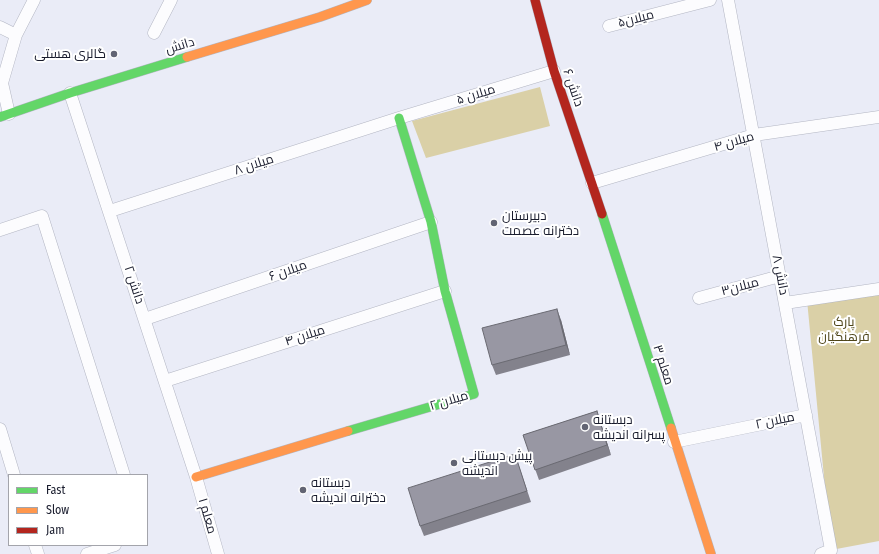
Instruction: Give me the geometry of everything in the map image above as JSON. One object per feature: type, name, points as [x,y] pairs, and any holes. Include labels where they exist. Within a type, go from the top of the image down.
[{"type":"street","points":[[4,116],[2,83],[16,35],[34,0]]},
{"type":"street","points":[[154,33],[171,0]]},
{"type":"street","name":"دانش","points":[[4,116],[70,93],[320,17],[367,0]]},
{"type":"street","name":"دانش ۶","points":[[536,0],[554,71],[592,183]]},
{"type":"street","name":"میلان۵","points":[[609,26],[710,0]]},
{"type":"street","name":"دانش ۸","points":[[728,0],[806,415],[826,552]]},
{"type":"street","points":[[0,27],[16,35]]},
{"type":"street","name":"میلان ۵","points":[[399,118],[554,71]]},
{"type":"street","name":"دانش ۲","points":[[70,93],[110,211],[196,477]]},
{"type":"street","name":"میلان ۴","points":[[592,183],[754,135],[879,117]]},
{"type":"street","name":"میلان ۸","points":[[110,211],[399,118]]},
{"type":"street","name":"میلان ۲","points":[[196,477],[474,394],[445,291],[431,222],[399,118]]},
{"type":"street","name":"معلم ۳","points":[[592,183],[711,554]]},
{"type":"street","points":[[0,230],[42,216],[124,474]]},
{"type":"street","name":"میلان ۶","points":[[145,319],[431,222]]},
{"type":"street","name":"میلان۳","points":[[699,298],[780,276]]},
{"type":"street","points":[[785,303],[879,289]]},
{"type":"street","name":"میلان ۴","points":[[165,381],[445,291]]},
{"type":"street","name":"میلان ۲","points":[[674,442],[806,415]]},
{"type":"street","points":[[0,429],[14,474]]},
{"type":"street","name":"معلم ۱","points":[[196,477],[218,554]]},
{"type":"street","points":[[87,554],[112,546]]},
{"type":"green space","points":[[540,87],[550,126],[426,158],[412,121]]},
{"type":"green space","name":"پارک فرهنگیان","points":[[879,289],[879,541],[831,550],[807,300]]},
{"type":"building","points":[[557,309],[566,345],[492,365],[482,328]]},
{"type":"building","points":[[597,411],[607,445],[535,470],[523,435]]},
{"type":"building","points":[[515,454],[527,491],[420,526],[408,488]]},
{"type":"traffic: fast","points":[[0,117],[70,93],[187,57]]},
{"type":"traffic: fast","points":[[348,431],[474,394],[445,291],[431,222],[399,118]]},
{"type":"traffic: fast","points":[[602,214],[671,428]]},
{"type":"traffic: slow","points":[[187,57],[320,17],[367,0]]},
{"type":"traffic: slow","points":[[671,428],[711,554]]},
{"type":"traffic: slow","points":[[196,477],[348,431]]},
{"type":"traffic: jam","points":[[535,0],[554,71],[602,214]]},
{"type":"place","name":"گالری هستی","points":[[114,54]]},
{"type":"place","name":"دبیرستان دخترانه عصمت","points":[[494,223]]},
{"type":"place","name":"دبستانه پسرانه اندیشه","points":[[585,427]]},
{"type":"place","name":"پیش دبستانی اندیشه","points":[[454,463]]},
{"type":"place","name":"دبستانه دخترانه اندیشه","points":[[303,490]]}]
